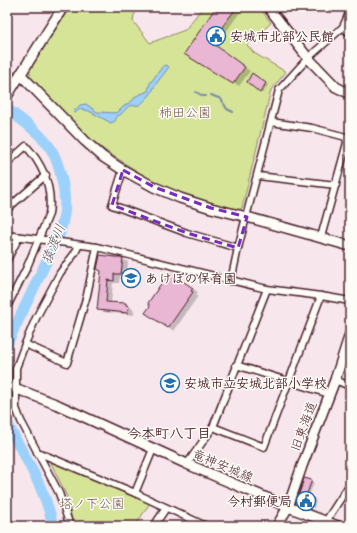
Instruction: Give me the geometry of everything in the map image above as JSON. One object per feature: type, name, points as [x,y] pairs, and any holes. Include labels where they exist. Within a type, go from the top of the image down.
[{"type":"street","points":[[7,95],[63,7]]},
{"type":"street","points":[[268,7],[308,58],[336,87],[350,94]]},
{"type":"street","points":[[231,281],[238,248],[258,176],[279,90],[308,58],[343,27],[350,11]]},
{"type":"street","points":[[343,27],[350,34]]},
{"type":"street","points":[[20,74],[85,141],[103,157],[154,187],[180,198],[211,208],[350,246]]},
{"type":"street","points":[[272,122],[312,128],[346,136],[347,142],[321,237]]},
{"type":"street","points":[[7,163],[26,146],[34,155],[46,175],[49,188],[50,206],[49,214],[40,240],[7,307]]},
{"type":"street","points":[[123,170],[112,205],[187,233],[238,248]]},
{"type":"street","points":[[7,209],[46,175]]},
{"type":"street","points":[[258,176],[336,185]]},
{"type":"street","points":[[7,235],[97,246],[267,289],[350,301]]},
{"type":"street","points":[[7,260],[19,237]]},
{"type":"street","points":[[70,526],[59,492],[21,420],[16,408],[12,387],[16,368],[36,318],[60,273],[75,253],[76,244]]},
{"type":"street","points":[[25,344],[67,363],[87,294],[97,246]]},
{"type":"street","points":[[187,464],[213,427],[267,289]]},
{"type":"street","points":[[213,427],[264,447],[322,296]]},
{"type":"street","name":"旧東海道","points":[[277,526],[288,507],[335,380],[350,334]]},
{"type":"street","points":[[236,365],[289,380],[329,394]]},
{"type":"street","points":[[335,380],[350,386]]},
{"type":"street","name":"竜神安城線","points":[[12,387],[58,405],[187,464],[288,507],[338,526]]},
{"type":"street","points":[[134,493],[153,448]]},
{"type":"street","points":[[37,452],[134,493],[206,526]]},
{"type":"street","points":[[326,521],[350,484]]},
{"type":"street","points":[[154,526],[166,508]]},
{"type":"highlighted area","points":[[123,170],[154,187],[211,208],[247,217],[238,248],[187,233],[112,205]]},
{"type":"green space","name":"柿田公園","points":[[70,7],[139,7],[134,15],[133,21],[150,43],[185,30],[203,7],[259,7],[271,23],[247,45],[254,53],[286,72],[271,90],[242,208],[239,210],[193,198],[155,183],[92,142],[30,79],[30,70]]},
{"type":"green space","name":"塔ノ下公園","points":[[51,460],[150,503],[135,526],[73,526],[68,499],[50,461]]},
{"type":"water","points":[[166,65],[169,67],[156,84],[150,95],[140,105],[129,106],[117,116],[115,121],[111,123],[89,111],[80,109],[75,113],[73,112],[80,105],[86,104],[97,112],[117,113],[136,96],[148,91],[150,83],[163,66]]},
{"type":"building","points":[[216,7],[237,7],[211,42],[245,67],[233,84],[184,54]]},
{"type":"building","points":[[252,73],[266,83],[260,93],[247,82]]},
{"type":"building","name":"あけぼの保育園","points":[[100,255],[123,258],[121,274],[114,274],[114,281],[108,280],[106,302],[126,303],[126,305],[129,306],[128,313],[97,310],[101,271],[97,269]]},
{"type":"building","points":[[169,272],[193,288],[191,291],[193,292],[168,328],[145,313],[150,306],[148,303]]},
{"type":"building","points":[[304,478],[312,480],[306,496],[314,499],[311,507],[299,503],[300,498],[298,498]]},
{"type":"waterway","points":[[196,92],[206,96]]},
{"type":"waterway","points":[[211,95],[221,99],[223,102]]},
{"type":"waterway","points":[[224,104],[227,109],[233,112]]},
{"type":"waterway","name":"猿渡川","points":[[7,109],[38,134],[52,150],[62,178],[65,207],[60,233],[7,344]]},
{"type":"waterway","name":"猿渡川","points":[[7,423],[40,486],[53,526]]},
{"type":"place","name":"安城市北部公民館","points":[[216,36]]},
{"type":"place","name":"あけぼの保育園","points":[[131,278]]},
{"type":"place","name":"安城市立安城北部小学校","points":[[170,383]]},
{"type":"place","name":"今村郵便局","points":[[306,501]]},
{"type":"district","name":"今本町八丁目","points":[[169,433]]}]
